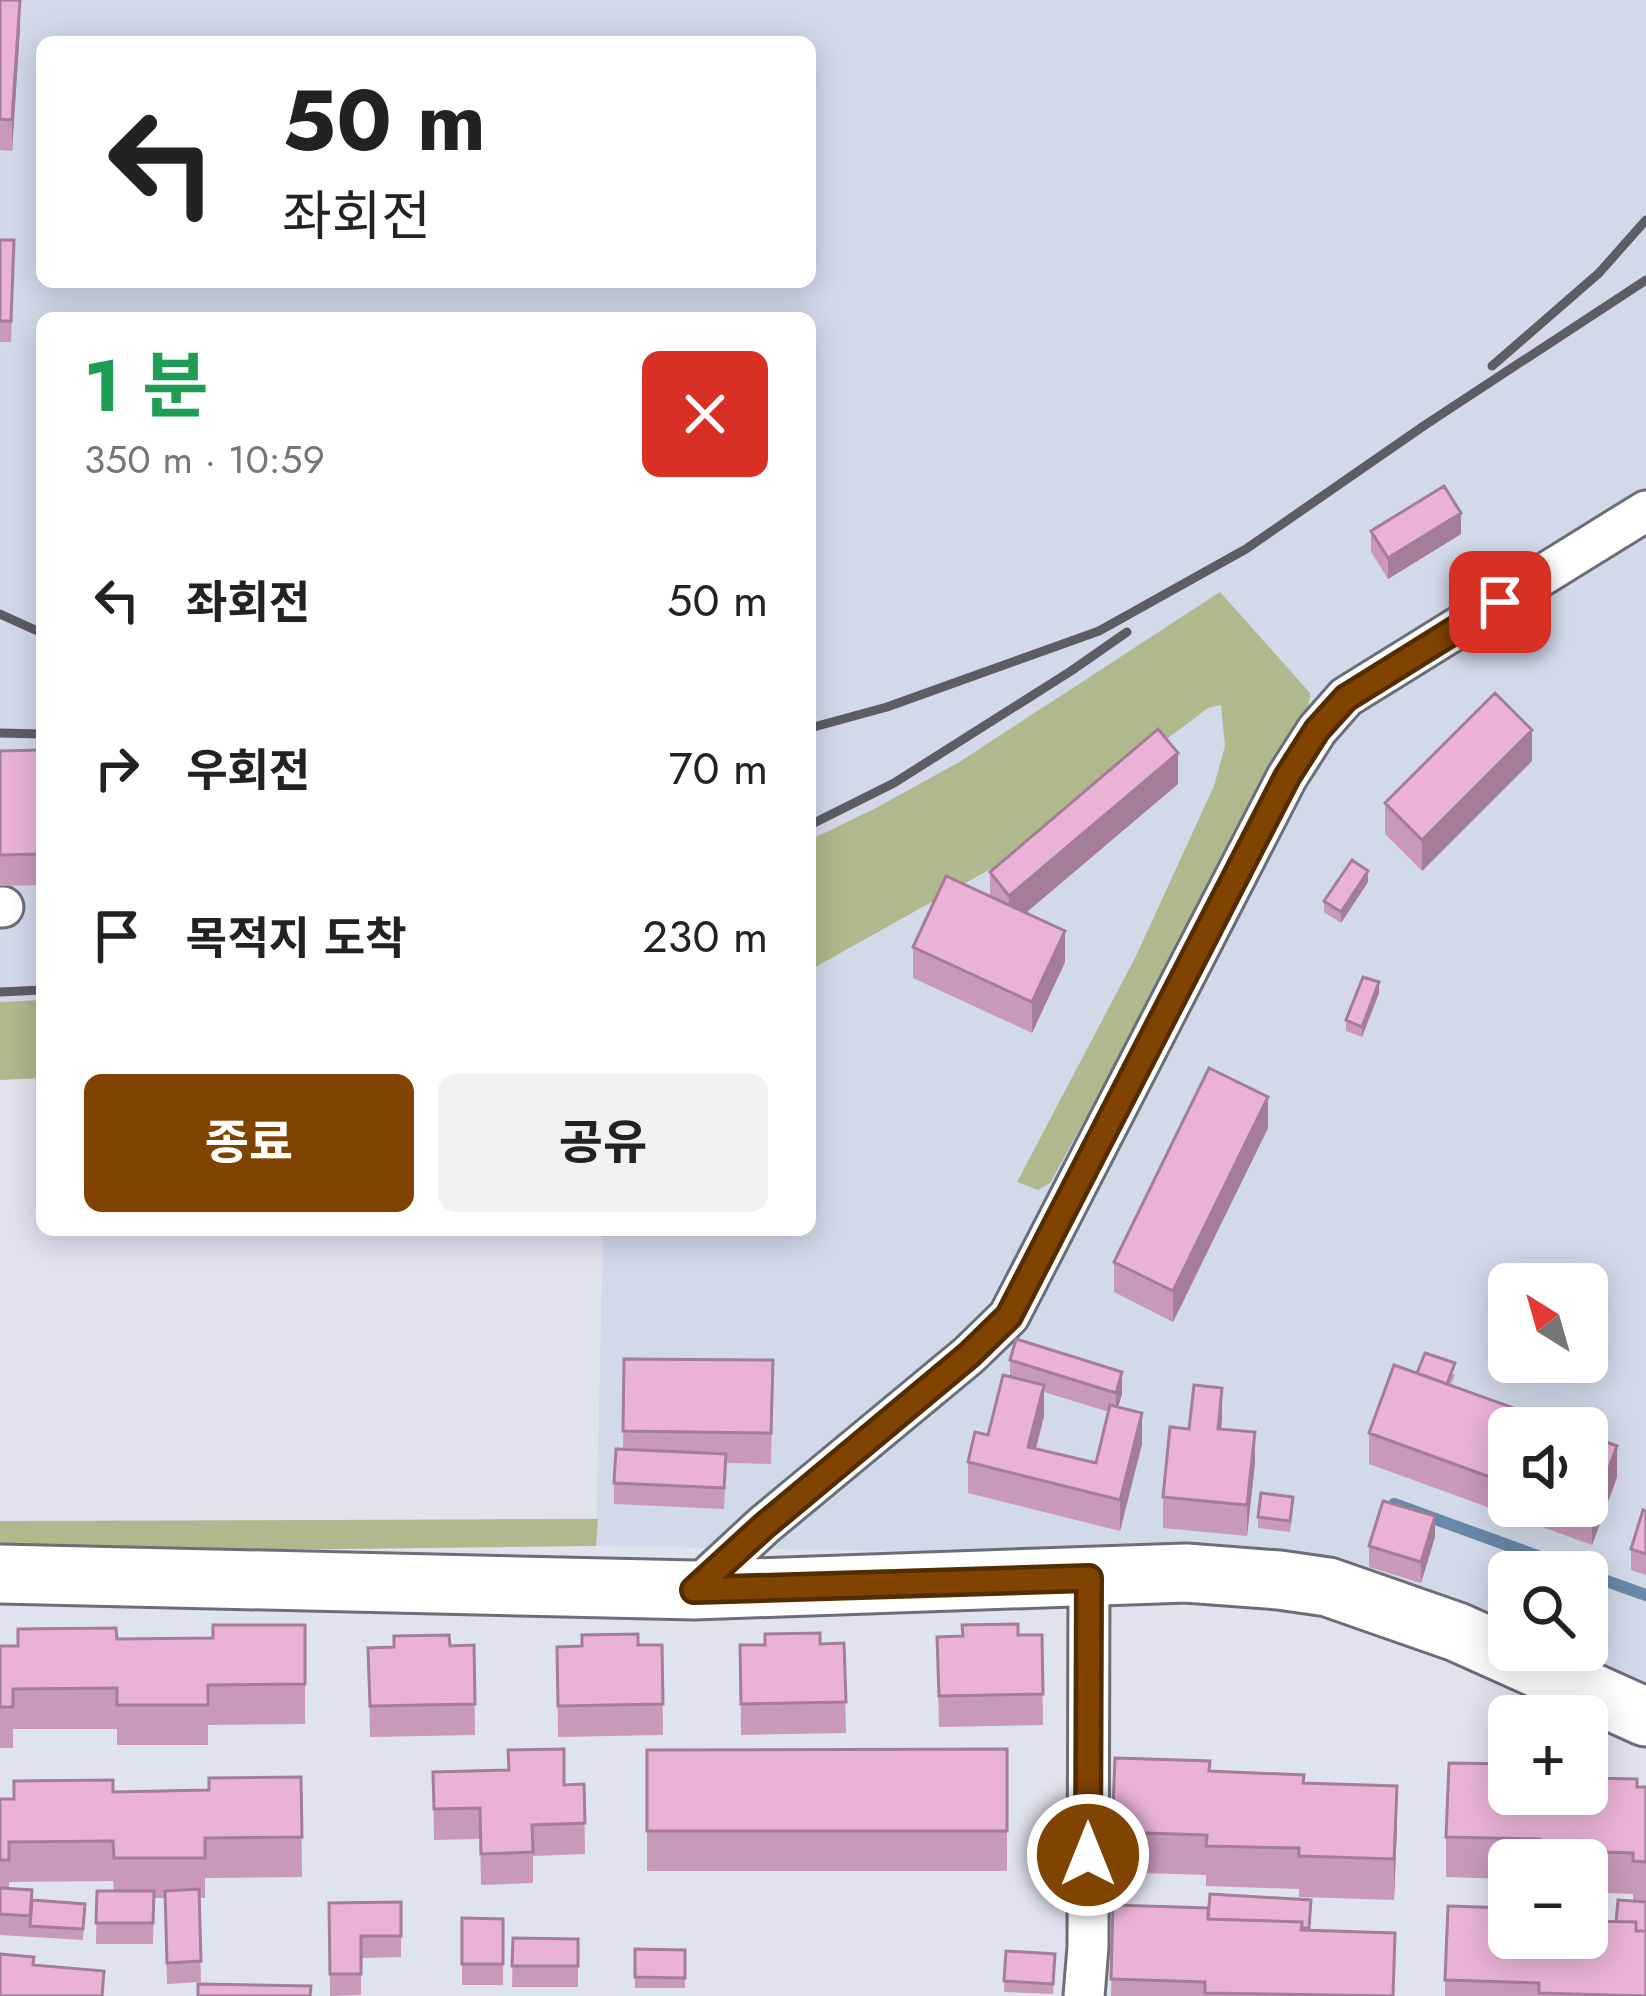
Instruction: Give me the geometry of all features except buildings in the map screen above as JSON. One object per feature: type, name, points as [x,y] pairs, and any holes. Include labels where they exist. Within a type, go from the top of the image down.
[{"type":"street","points":[[694,1590],[1009,1316],[1287,777],[1331,714],[1360,688],[1646,511]]},
{"type":"street","points":[[0,1574],[694,1590],[1186,1573],[1279,1580],[1328,1587],[1457,1632],[1646,1717]]},
{"type":"street","points":[[1084,1996],[1089,1578]]},
{"type":"shaded area","points":[[0,0],[1646,0],[1646,1693],[1586,1671],[1608,1671],[1608,1551],[1488,1551],[1488,1638],[1159,1555],[596,1546],[603,1236],[816,1236],[816,312],[36,312],[36,1078],[0,1080]]},
{"type":"green space","points":[[1220,592],[1310,693],[1308,713],[1050,1183],[1038,1190],[1017,1182],[1136,956],[1214,786],[1225,746],[1221,705],[1208,708],[1003,862],[816,967],[816,837],[961,761]]},
{"type":"green space","points":[[36,1000],[36,1078],[0,1080],[0,1002]]},
{"type":"green space","points":[[598,1519],[596,1546],[0,1553],[0,1521]]},
{"type":"waterway","points":[[1394,1504],[1524,1551]]},
{"type":"waterway","points":[[1608,1581],[1646,1595]]},
{"type":"railway","points":[[1492,366],[1599,273],[1646,220]]},
{"type":"railway","points":[[816,726],[887,707],[1099,631],[1246,549],[1646,280]]},
{"type":"railway","points":[[0,614],[36,630]]},
{"type":"railway","points":[[816,822],[894,783],[1127,632]]},
{"type":"railway","points":[[0,733],[36,734]]},
{"type":"railway","points":[[0,992],[36,990]]},
{"type":"route","points":[[1088,1855],[1089,1578],[694,1590],[1009,1316],[1287,777],[1317,730],[1346,698],[1500,602]]}]
